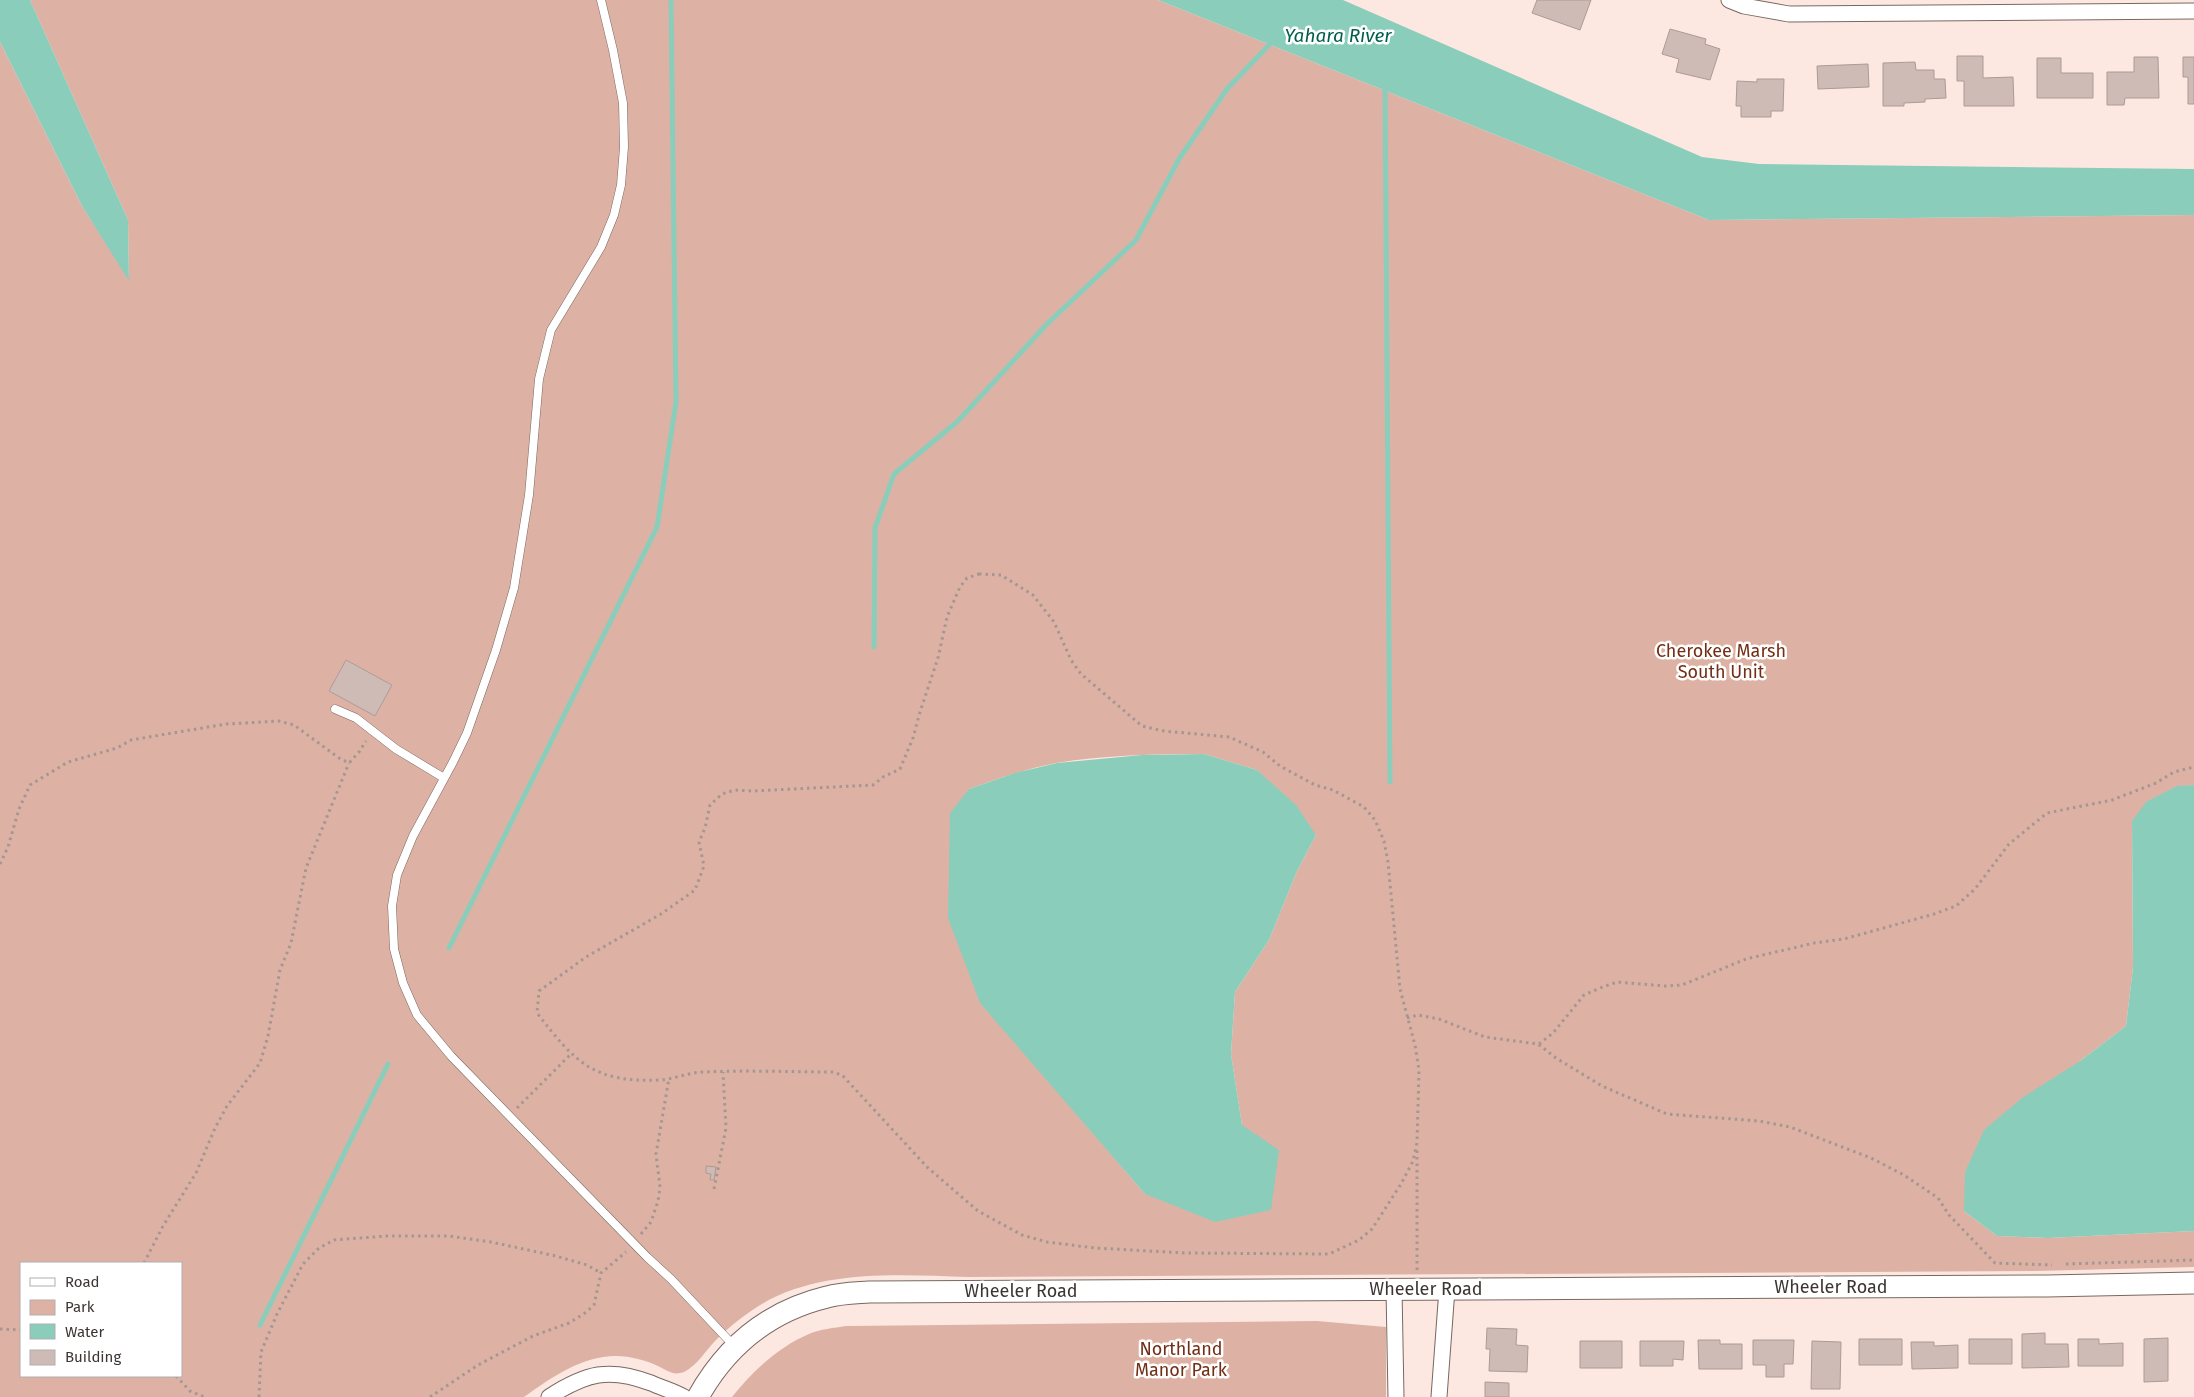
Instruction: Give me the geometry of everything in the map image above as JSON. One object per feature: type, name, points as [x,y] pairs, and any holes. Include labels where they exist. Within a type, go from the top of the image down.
[{"type":"street","points":[[1729,0],[1744,6],[1789,14],[1865,6],[2129,5],[2194,12]]},
{"type":"street","name":"Wheeler Road","points":[[698,1397],[711,1374],[735,1347],[759,1326],[794,1307],[828,1296],[869,1292],[2194,1283]]},
{"type":"street","points":[[1394,1289],[1396,1397]]},
{"type":"street","points":[[1439,1397],[1447,1289]]},
{"type":"street","points":[[549,1397],[581,1378],[597,1374],[614,1373],[641,1379],[684,1397]]},
{"type":"lane","points":[[601,0],[623,103],[624,146],[621,185],[614,214],[602,247],[551,330],[540,379],[528,495],[514,588],[496,650],[467,733],[413,836],[397,875],[392,906],[394,949],[402,984],[417,1014],[451,1056],[633,1243],[671,1279],[735,1347]]},
{"type":"lane","points":[[335,709],[356,718],[396,750],[444,778]]},
{"type":"path","points":[[1417,1143],[1413,1161],[1401,1184],[1372,1229],[1358,1240],[1330,1254],[1186,1253],[1095,1248],[1047,1242],[1022,1235],[978,1210],[927,1167],[843,1076],[834,1072],[703,1072],[661,1080],[620,1078],[598,1073],[571,1054],[537,1013],[539,991],[586,957],[661,914],[695,890],[704,866],[699,842],[705,828],[710,805],[722,794],[735,790],[754,791],[873,785],[900,769],[913,738],[938,658],[947,616],[964,583],[967,578],[979,574],[1001,575],[1033,595],[1054,622],[1071,660],[1081,674],[1142,726],[1164,731],[1229,737],[1263,752],[1280,766],[1315,785],[1333,790],[1364,807],[1375,820],[1385,848],[1400,989],[1415,1045],[1419,1070],[1417,1274]]},
{"type":"path","points":[[0,864],[8,847],[16,815],[30,785],[68,762],[117,748],[131,740],[226,724],[279,721],[294,725],[339,758],[349,763]]},
{"type":"path","points":[[145,1262],[163,1226],[196,1173],[215,1128],[227,1106],[260,1063],[268,1036],[280,970],[291,943],[306,868],[349,763],[373,732]]},
{"type":"path","points":[[1538,1044],[1553,1033],[1584,995],[1617,982],[1666,986],[1682,985],[1762,955],[1814,943],[1844,940],[1956,906],[1974,889],[2009,844],[2047,813],[2112,800],[2156,783],[2174,772],[2194,767]]},
{"type":"path","points":[[1407,1018],[1418,1015],[1439,1019],[1486,1037],[1538,1044],[1556,1058],[1602,1086],[1667,1114],[1759,1120],[1790,1127],[1872,1158],[1904,1175],[1938,1198],[1949,1215],[1995,1263],[2058,1265],[2194,1260]]},
{"type":"path","points":[[508,1115],[571,1054]]},
{"type":"path","points":[[714,1189],[726,1128],[722,1072]]},
{"type":"path","points":[[430,1397],[487,1360],[533,1336],[569,1323],[594,1305],[601,1273],[625,1253],[651,1222],[658,1201],[660,1187],[656,1154],[669,1078]]},
{"type":"path","points":[[259,1397],[262,1352],[277,1314],[303,1264],[320,1248],[334,1240],[388,1236],[450,1236],[491,1242],[556,1256],[587,1264],[601,1273]]},
{"type":"path","points":[[0,1329],[20,1330]]},
{"type":"path","points":[[177,1377],[195,1395],[204,1397]]},
{"type":"green space","name":"Cherokee Marsh South Unit","points":[[30,0],[1158,0],[1709,220],[2194,215],[2194,785],[2177,787],[2132,821],[2133,967],[2126,1026],[2080,1061],[1964,1211],[1997,1236],[2048,1238],[2194,1231],[2194,1267],[2036,1271],[968,1277],[913,1275],[856,1277],[801,1287],[775,1297],[751,1311],[733,1325],[716,1340],[693,1366],[684,1372],[673,1373],[649,1362],[632,1358],[603,1357],[567,1369],[524,1397],[0,1397],[0,42],[82,206],[129,279],[128,220]],"holes":[[[346,660],[392,685],[375,716],[329,691]],[[1204,754],[1257,770],[1316,835],[1297,871],[1269,940],[1235,992],[1231,1054],[1242,1125],[1145,1194],[1069,1105],[969,789],[1023,771],[1074,760],[1149,755]]]},
{"type":"green space","name":"Northland Manor Park","points":[[1317,1321],[1386,1327],[1386,1397],[732,1397],[766,1361],[798,1339],[813,1332],[846,1326]]},
{"type":"water","points":[[0,0],[30,0],[128,220],[129,281],[82,206],[0,42]]},
{"type":"water","name":"Yahara River","points":[[1158,0],[1343,0],[1702,157],[1759,164],[2194,169],[2194,215],[1709,220]]},
{"type":"water","points":[[1204,754],[1257,770],[1296,805],[1316,835],[1297,871],[1269,940],[1235,992],[1231,1054],[1242,1125],[1279,1150],[1271,1210],[1215,1222],[1145,1194],[980,1003],[948,918],[950,813],[969,789],[1015,773],[1057,763],[1142,755]]},
{"type":"water","points":[[2194,785],[2194,1231],[2048,1238],[1997,1236],[1964,1211],[1965,1172],[1984,1130],[2022,1098],[2080,1061],[2126,1026],[2133,967],[2132,821],[2146,802],[2177,786]]},
{"type":"building","points":[[1537,0],[1591,0],[1580,30],[1532,13]]},
{"type":"building","points":[[1670,29],[1706,39],[1705,44],[1720,49],[1710,80],[1676,72],[1679,59],[1662,54]]},
{"type":"building","points":[[1957,56],[1983,56],[1983,78],[2013,77],[2014,106],[1964,106],[1964,81],[1957,81]]},
{"type":"building","points":[[2134,57],[2158,57],[2159,98],[2125,98],[2124,105],[2107,105],[2107,72],[2134,72]]},
{"type":"building","points":[[2183,57],[2194,57],[2194,104],[2188,104],[2188,77],[2183,77]]},
{"type":"building","points":[[2037,58],[2061,58],[2061,73],[2093,73],[2093,98],[2037,98]]},
{"type":"building","points":[[1915,62],[1916,70],[1934,70],[1934,79],[1945,79],[1946,98],[1904,103],[1904,106],[1883,106],[1883,63]]},
{"type":"building","points":[[1868,64],[1869,87],[1818,89],[1817,66]]},
{"type":"building","points":[[1757,79],[1784,79],[1783,111],[1771,111],[1771,117],[1741,117],[1741,106],[1736,106],[1737,81],[1757,82]]},
{"type":"building","points":[[346,660],[392,685],[375,716],[329,691]]},
{"type":"building","points":[[706,1166],[716,1167],[714,1180],[710,1180],[711,1174],[706,1173]]},
{"type":"building","points":[[1487,1328],[1517,1329],[1516,1345],[1528,1346],[1527,1372],[1489,1371],[1490,1349],[1486,1349]]},
{"type":"building","points":[[2045,1333],[2045,1344],[2068,1344],[2069,1367],[2022,1368],[2022,1334]]},
{"type":"building","points":[[2168,1338],[2168,1381],[2144,1382],[2144,1339]]},
{"type":"building","points":[[1859,1339],[1902,1339],[1902,1365],[1859,1365]]},
{"type":"building","points":[[1969,1339],[2012,1339],[2012,1364],[1969,1364]]},
{"type":"building","points":[[2078,1339],[2099,1339],[2099,1344],[2123,1343],[2123,1366],[2078,1366]]},
{"type":"building","points":[[1698,1340],[1720,1340],[1720,1344],[1742,1344],[1742,1369],[1699,1369]]},
{"type":"building","points":[[1753,1340],[1794,1340],[1793,1364],[1784,1364],[1784,1377],[1766,1377],[1766,1365],[1753,1365]]},
{"type":"building","points":[[1580,1341],[1622,1341],[1622,1368],[1580,1368]]},
{"type":"building","points":[[1640,1341],[1684,1341],[1683,1360],[1673,1359],[1673,1366],[1640,1366]]},
{"type":"building","points":[[1812,1341],[1841,1342],[1840,1389],[1811,1389]]},
{"type":"building","points":[[1911,1342],[1934,1342],[1934,1346],[1958,1345],[1958,1368],[1912,1369]]},
{"type":"building","points":[[1485,1382],[1509,1383],[1509,1397],[1485,1397]]},
{"type":"waterway","points":[[449,948],[657,527],[676,402],[671,0]]},
{"type":"waterway","points":[[874,647],[875,528],[894,474],[958,421],[1047,324],[1136,240],[1179,159],[1227,89],[1272,40]]},
{"type":"waterway","points":[[1385,85],[1390,782]]},
{"type":"waterway","points":[[260,1325],[388,1064]]}]
